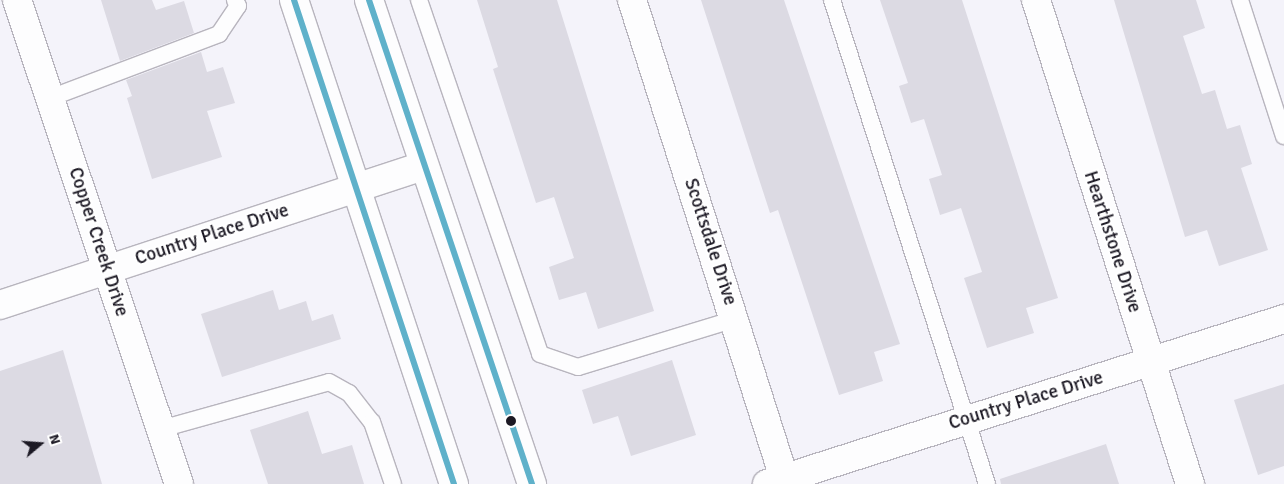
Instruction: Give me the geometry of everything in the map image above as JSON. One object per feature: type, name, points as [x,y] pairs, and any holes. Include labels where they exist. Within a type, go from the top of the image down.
[{"type":"street","name":"Copper Creek Drive","points":[[17,0],[179,484]]},
{"type":"street","points":[[294,0],[454,484]]},
{"type":"street","points":[[370,0],[532,484]]},
{"type":"street","name":"Scottsdale Drive","points":[[632,0],[735,319],[779,482]]},
{"type":"street","name":"Hearthstone Drive","points":[[1036,0],[1190,484]]},
{"type":"street","name":"Country Place Drive","points":[[0,305],[424,166]]},
{"type":"street","name":"Country Place Drive","points":[[779,482],[966,420],[1284,319]]},
{"type":"lane","points":[[50,98],[219,34],[238,6],[235,0]]},
{"type":"lane","points":[[419,0],[540,354],[578,366],[735,319]]},
{"type":"lane","points":[[832,0],[987,484]]},
{"type":"lane","points":[[1240,0],[1284,136]]},
{"type":"lane","points":[[160,429],[329,382],[349,393],[372,422],[393,484]]},
{"type":"building","points":[[101,0],[152,0],[156,10],[184,1],[194,33],[120,61]]},
{"type":"building","points":[[477,0],[557,0],[654,311],[598,329],[586,292],[559,300],[549,267],[574,258],[554,197],[536,203],[493,69],[498,67]]},
{"type":"building","points":[[701,0],[784,0],[900,344],[874,352],[883,381],[839,395],[778,210],[770,213]]},
{"type":"building","points":[[880,0],[962,0],[1058,298],[1026,308],[1034,333],[987,348],[964,278],[982,272],[961,208],[940,215],[929,179],[942,175],[924,119],[911,123],[899,86],[908,83]]},
{"type":"building","points":[[1114,0],[1196,0],[1205,28],[1183,36],[1202,94],[1215,90],[1227,129],[1240,125],[1252,164],[1241,168],[1268,250],[1219,266],[1207,230],[1185,237]]},
{"type":"building","points":[[201,52],[207,72],[223,67],[235,103],[207,111],[222,157],[152,179],[127,98],[132,96],[126,80]]},
{"type":"building","points":[[273,290],[279,310],[306,301],[312,321],[333,314],[341,339],[222,377],[201,314]]},
{"type":"building","points":[[63,350],[102,484],[0,484],[0,371]]},
{"type":"building","points":[[672,360],[696,435],[631,456],[618,416],[593,424],[582,390]]},
{"type":"building","points":[[1284,384],[1284,466],[1258,475],[1234,400]]},
{"type":"building","points":[[308,411],[322,454],[352,445],[364,484],[268,484],[250,430]]},
{"type":"building","points":[[1106,444],[1119,484],[1001,484],[1000,479]]},
{"type":"transit line","points":[[294,0],[454,484]]},
{"type":"transit line","points":[[369,0],[532,484]]}]
